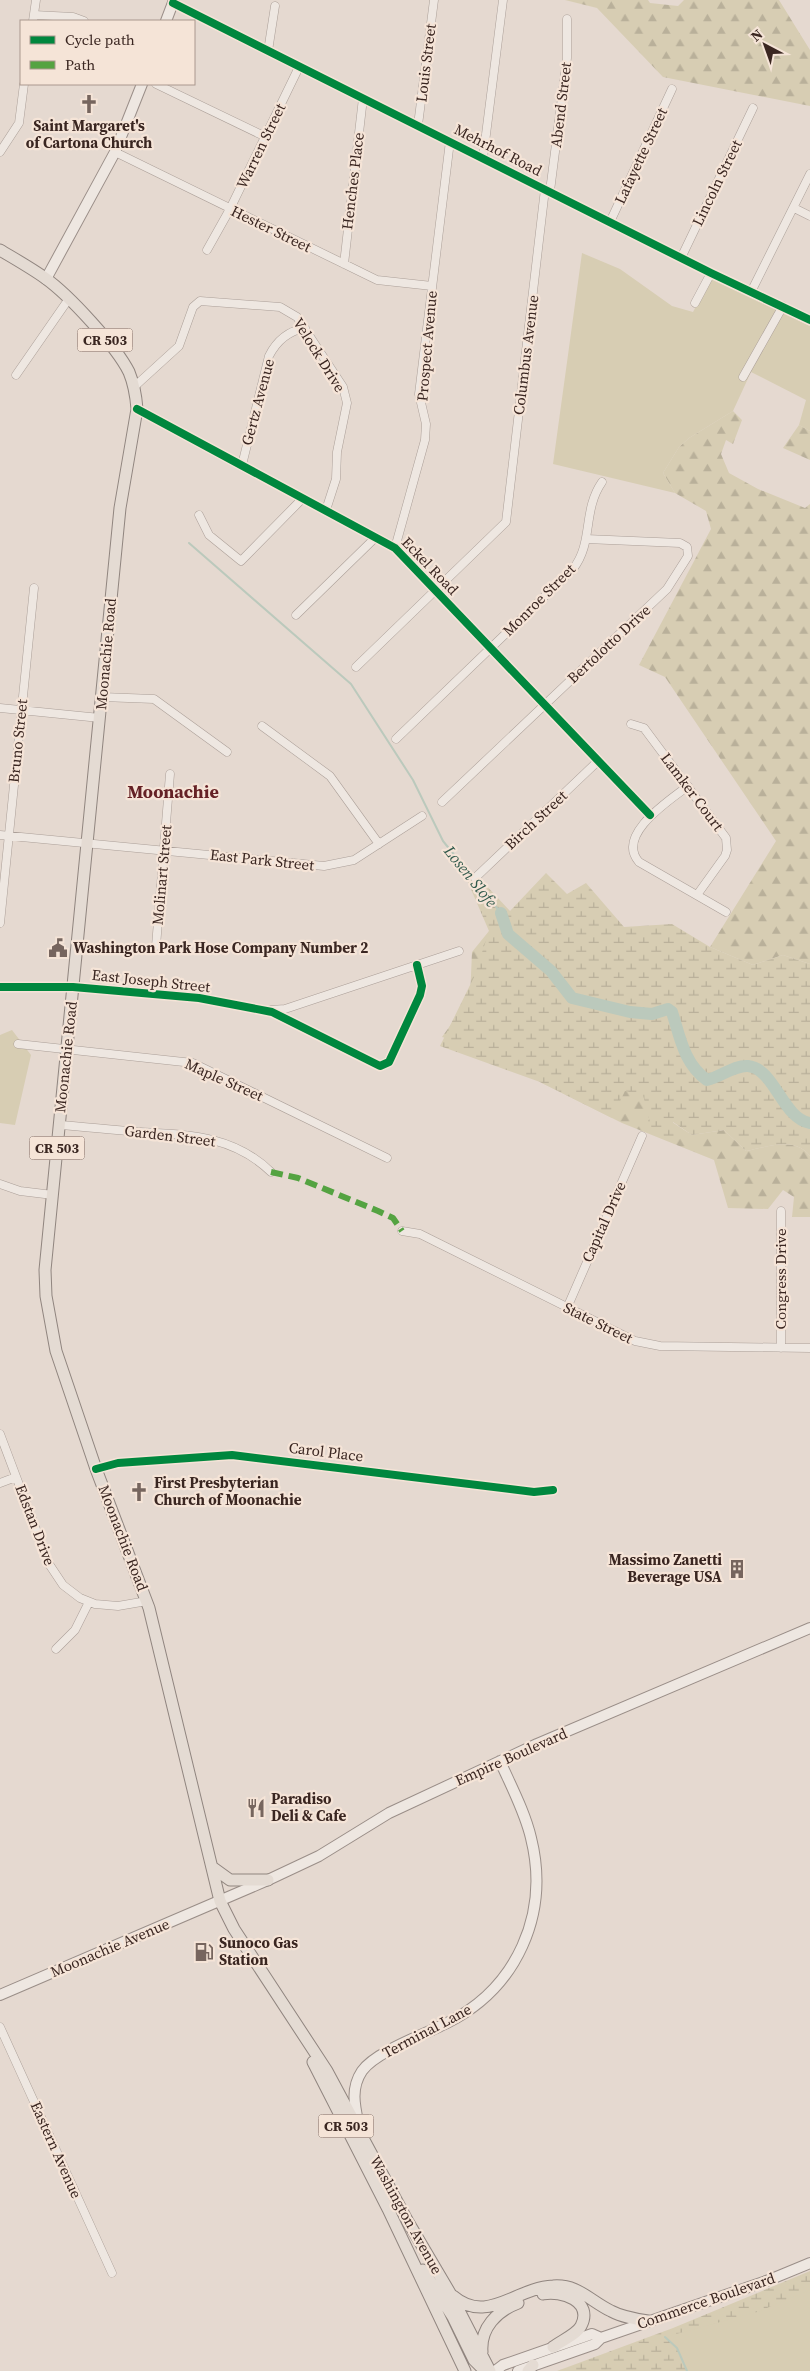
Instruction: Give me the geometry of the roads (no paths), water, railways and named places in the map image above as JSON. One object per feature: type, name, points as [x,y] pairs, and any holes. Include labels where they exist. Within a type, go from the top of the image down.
[{"type":"main road","points":[[166,20],[174,2]]},
{"type":"main road","points":[[46,278],[115,152],[142,85]]},
{"type":"main road","name":"CR 503","points":[[0,250],[46,278],[117,354],[130,374],[137,409]]},
{"type":"main road","name":"Moonachie Road","points":[[137,409],[120,508],[45,1270],[46,1296],[56,1351],[96,1468],[147,1601],[220,1901]]},
{"type":"main road","name":"Empire Boulevard","points":[[220,1901],[319,1856],[389,1813],[500,1761],[810,1628]]},
{"type":"main road","name":"Terminal Lane","points":[[362,2137],[354,2094],[363,2070],[376,2058],[449,2022],[477,2005],[491,1993],[511,1968],[527,1937],[537,1890],[534,1850],[527,1823],[500,1761]]},
{"type":"main road","points":[[211,1866],[220,1875],[230,1880],[268,1880]]},
{"type":"main road","name":"Washington Avenue","points":[[220,1901],[234,1929],[327,2071],[407,2220],[450,2293],[490,2371]]},
{"type":"main road","name":"Moonachie Avenue","points":[[0,1995],[220,1901]]},
{"type":"main road","name":"Washington Avenue","points":[[287,2009],[465,2371]]},
{"type":"main road","points":[[404,2244],[453,2317],[474,2360],[485,2371]]},
{"type":"main road","name":"Commerce Boulevard","points":[[518,2371],[595,2344],[602,2338],[769,2280],[810,2263]]},
{"type":"main road","points":[[450,2293],[465,2305],[478,2308],[541,2288],[560,2286],[580,2291],[620,2315],[648,2322]]},
{"type":"main road","points":[[482,2354],[481,2341],[488,2326],[500,2312],[515,2304],[546,2293],[564,2294],[577,2300],[582,2308],[584,2317],[581,2327],[553,2347]]},
{"type":"main road","name":"Commerce Boulevard","points":[[495,2371],[502,2365],[592,2334],[602,2338]]},
{"type":"street","points":[[36,0],[34,18],[73,17],[81,20]]},
{"type":"street","name":"Louis Street","points":[[418,125],[434,0]]},
{"type":"street","points":[[483,158],[503,0]]},
{"type":"street","name":"Mehrhof Road","points":[[174,2],[298,67],[418,125],[711,273],[752,290],[810,320]]},
{"type":"street","points":[[268,51],[275,6]]},
{"type":"street","name":"Abend Street","points":[[548,190],[567,58],[568,18]]},
{"type":"street","name":"Warren Street","points":[[207,250],[266,137],[298,67]]},
{"type":"street","points":[[0,152],[19,123],[24,85]]},
{"type":"street","points":[[158,85],[266,137]]},
{"type":"street","name":"Lafayette Street","points":[[610,222],[672,89]]},
{"type":"street","name":"Henches Place","points":[[344,264],[363,98]]},
{"type":"street","name":"Lincoln Street","points":[[681,258],[753,108]]},
{"type":"street","name":"Prospect Avenue","points":[[395,548],[425,440],[426,424],[419,394],[450,141]]},
{"type":"street","name":"Hester Street","points":[[115,152],[377,280],[432,286]]},
{"type":"street","points":[[752,290],[810,174]]},
{"type":"street","name":"Columbus Avenue","points":[[435,590],[506,522],[548,190]]},
{"type":"street","points":[[794,208],[810,216]]},
{"type":"street","points":[[695,303],[711,273]]},
{"type":"street","points":[[16,375],[68,300]]},
{"type":"street","name":"Velock Drive","points":[[134,387],[173,353],[184,336],[193,307],[200,302],[284,308],[297,317],[305,328],[342,387],[347,404],[337,452],[336,479],[326,510]]},
{"type":"street","points":[[743,377],[783,306]]},
{"type":"street","name":"Gertz Avenue","points":[[242,465],[270,356],[278,341],[285,335],[305,328]]},
{"type":"street","name":"Eckel Road","points":[[137,409],[376,536],[395,548],[597,762],[650,815]]},
{"type":"street","name":"Monroe Street","points":[[396,739],[573,569],[582,554],[592,500],[602,482]]},
{"type":"street","points":[[199,515],[209,535],[241,561],[303,498]]},
{"type":"street","points":[[296,615],[376,536]]},
{"type":"street","name":"Bertolotto Drive","points":[[442,802],[670,585],[688,552],[680,543],[586,539]]},
{"type":"street","name":"Bruno Street","points":[[0,923],[34,588]]},
{"type":"street","points":[[356,667],[435,590]]},
{"type":"street","points":[[102,697],[154,699],[228,752]]},
{"type":"street","points":[[0,708],[100,718]]},
{"type":"street","name":"Lamker Court","points":[[632,724],[644,728],[723,833],[728,844],[725,856],[697,895]]},
{"type":"street","points":[[262,726],[330,776],[379,844]]},
{"type":"street","name":"Birch Street","points":[[475,878],[597,762]]},
{"type":"street","name":"Molinart Street","points":[[156,946],[170,774]]},
{"type":"street","points":[[688,786],[650,815],[633,841],[633,852],[635,858],[726,912]]},
{"type":"street","name":"East Park Street","points":[[0,835],[324,866],[354,860],[422,816]]},
{"type":"street","name":"East Joseph Street","points":[[264,1010],[285,1009],[459,951]]},
{"type":"street","name":"East Joseph Street","points":[[0,987],[73,987],[199,998],[264,1010],[281,1015],[321,1038],[380,1066],[384,1066],[389,1062],[420,995],[422,986],[417,965]]},
{"type":"street","name":"Maple Street","points":[[18,1044],[193,1064],[387,1158]]},
{"type":"street","name":"Garden Street","points":[[60,1125],[173,1133],[215,1140],[257,1158],[271,1172]]},
{"type":"street","name":"Capital Drive","points":[[566,1308],[642,1136]]},
{"type":"street","points":[[0,1184],[20,1191],[53,1195]]},
{"type":"street","name":"Congress Drive","points":[[781,1211],[781,1348]]},
{"type":"street","name":"State Street","points":[[402,1231],[420,1234],[622,1336],[648,1345],[810,1348]]},
{"type":"street","name":"Edstan Drive","points":[[0,1434],[51,1568],[63,1585],[89,1602],[118,1606],[147,1601]]},
{"type":"street","name":"Carol Place","points":[[96,1468],[118,1462],[232,1455],[534,1492],[553,1490]]},
{"type":"street","points":[[0,1483],[16,1476]]},
{"type":"street","points":[[56,1649],[75,1630],[89,1602]]},
{"type":"street","name":"Eastern Avenue","points":[[0,2027],[112,2273]]},
{"type":"waterway","name":"Losen Slofe","points":[[189,543],[351,684],[413,780],[443,841],[501,913]]},
{"type":"waterway","name":"Losen Slofe","points":[[501,913],[508,934],[551,971],[572,998],[630,1012],[652,1014],[668,1009],[672,1012],[688,1058],[699,1074],[707,1080],[743,1066],[757,1069],[765,1075],[793,1113],[810,1123]]},
{"type":"waterway","points":[[665,2337],[677,2348],[687,2371]]},
{"type":"place","name":"Saint Margaret's of Cartona Church","points":[[89,104]]},
{"type":"place","name":"Washington Park Hose Company Number 2","points":[[58,948]]},
{"type":"place","name":"First Presbyterian Church of Moonachie","points":[[139,1492]]},
{"type":"place","name":"Massimo Zanetti Beverage USA","points":[[737,1569]]},
{"type":"place","name":"Paradiso Deli & Cafe","points":[[256,1808]]},
{"type":"place","name":"Sunoco Gas Station","points":[[204,1952]]},
{"type":"district","name":"Moonachie","points":[[173,792]]}]
